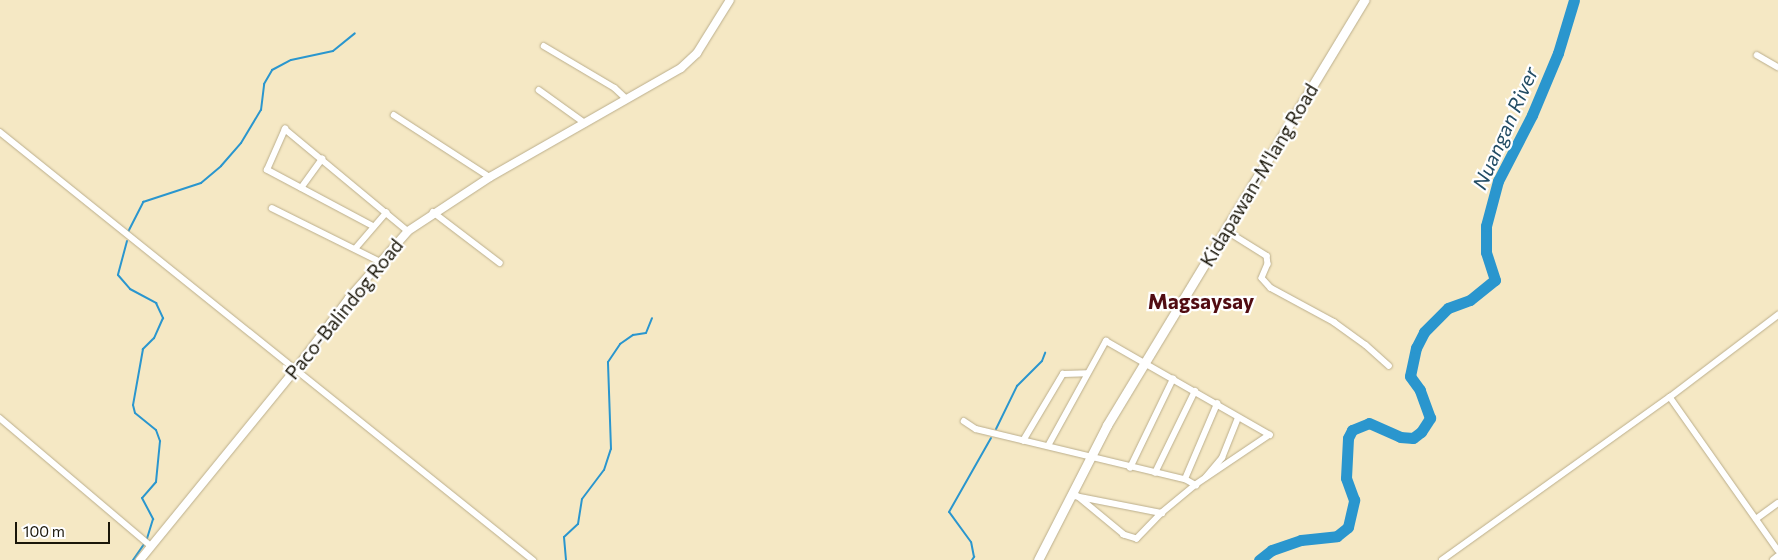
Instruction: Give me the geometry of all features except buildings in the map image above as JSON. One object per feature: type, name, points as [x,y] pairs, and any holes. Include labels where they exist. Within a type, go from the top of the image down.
[{"type":"main road","name":"Kidapawan-M'lang Road","points":[[1038,560],[1074,495],[1089,458],[1364,0]]},
{"type":"street","name":"Paco-Balindog Road","points":[[140,560],[295,370],[379,262],[408,230],[433,212],[490,177],[681,68],[697,53],[730,0]]},
{"type":"street","points":[[544,46],[611,85],[627,99]]},
{"type":"street","points":[[1757,55],[1778,67]]},
{"type":"street","points":[[540,90],[585,122]]},
{"type":"street","points":[[394,115],[490,177]]},
{"type":"street","points":[[374,227],[267,170],[285,129],[408,230]]},
{"type":"street","points":[[0,132],[533,560]]},
{"type":"street","points":[[301,188],[322,159]]},
{"type":"street","points":[[272,208],[379,262]]},
{"type":"street","points":[[433,212],[500,262]]},
{"type":"street","points":[[355,249],[386,213]]},
{"type":"street","points":[[1226,231],[1267,256],[1268,264],[1262,278],[1271,288],[1334,322],[1366,344],[1390,366]]},
{"type":"street","points":[[1442,560],[1450,558],[1670,397],[1778,315]]},
{"type":"street","points":[[1048,446],[1106,341],[1270,435],[1199,484],[1162,513],[1138,539],[1131,539],[1074,495]]},
{"type":"street","points":[[1024,441],[1062,374],[1070,371],[1088,373]]},
{"type":"street","points":[[1130,468],[1173,379]]},
{"type":"street","points":[[1155,473],[1195,391]]},
{"type":"street","points":[[1670,397],[1756,519],[1775,540],[1778,550]]},
{"type":"street","points":[[1184,479],[1217,404]]},
{"type":"street","points":[[0,418],[151,546]]},
{"type":"street","points":[[1199,484],[1222,458],[1238,418]]},
{"type":"street","points":[[964,421],[976,429],[1199,484]]},
{"type":"street","points":[[1074,495],[1162,513]]},
{"type":"street","points":[[1756,519],[1778,503]]},
{"type":"street","points":[[1773,560],[1778,556]]},
{"type":"waterway","name":"Nuangan River","points":[[1259,560],[1272,550],[1301,540],[1337,536],[1348,527],[1354,500],[1346,478],[1348,438],[1352,430],[1369,423],[1400,437],[1413,438],[1421,432],[1430,418],[1420,390],[1410,376],[1416,348],[1424,332],[1448,308],[1470,300],[1495,280],[1486,252],[1486,226],[1498,181],[1532,115],[1558,53],[1574,0]]},
{"type":"waterway","points":[[128,232],[143,202],[201,183],[221,166],[241,143],[261,110],[264,84],[272,70],[291,60],[333,51],[355,33]]},
{"type":"waterway","points":[[127,241],[118,275],[130,289],[156,303],[163,318],[154,338],[143,349],[133,405],[135,413],[156,430],[160,441],[156,482],[142,498],[153,519],[147,539]]},
{"type":"waterway","points":[[566,560],[564,537],[578,524],[582,499],[604,470],[611,449],[608,362],[620,344],[633,335],[646,333],[652,318]]},
{"type":"waterway","points":[[996,429],[1017,386],[1042,361],[1045,353]]},
{"type":"waterway","points":[[972,560],[974,557],[971,542],[949,512],[991,438]]},
{"type":"waterway","points":[[133,560],[144,544]]},
{"type":"district","name":"Magsaysay","points":[[1201,301]]}]
